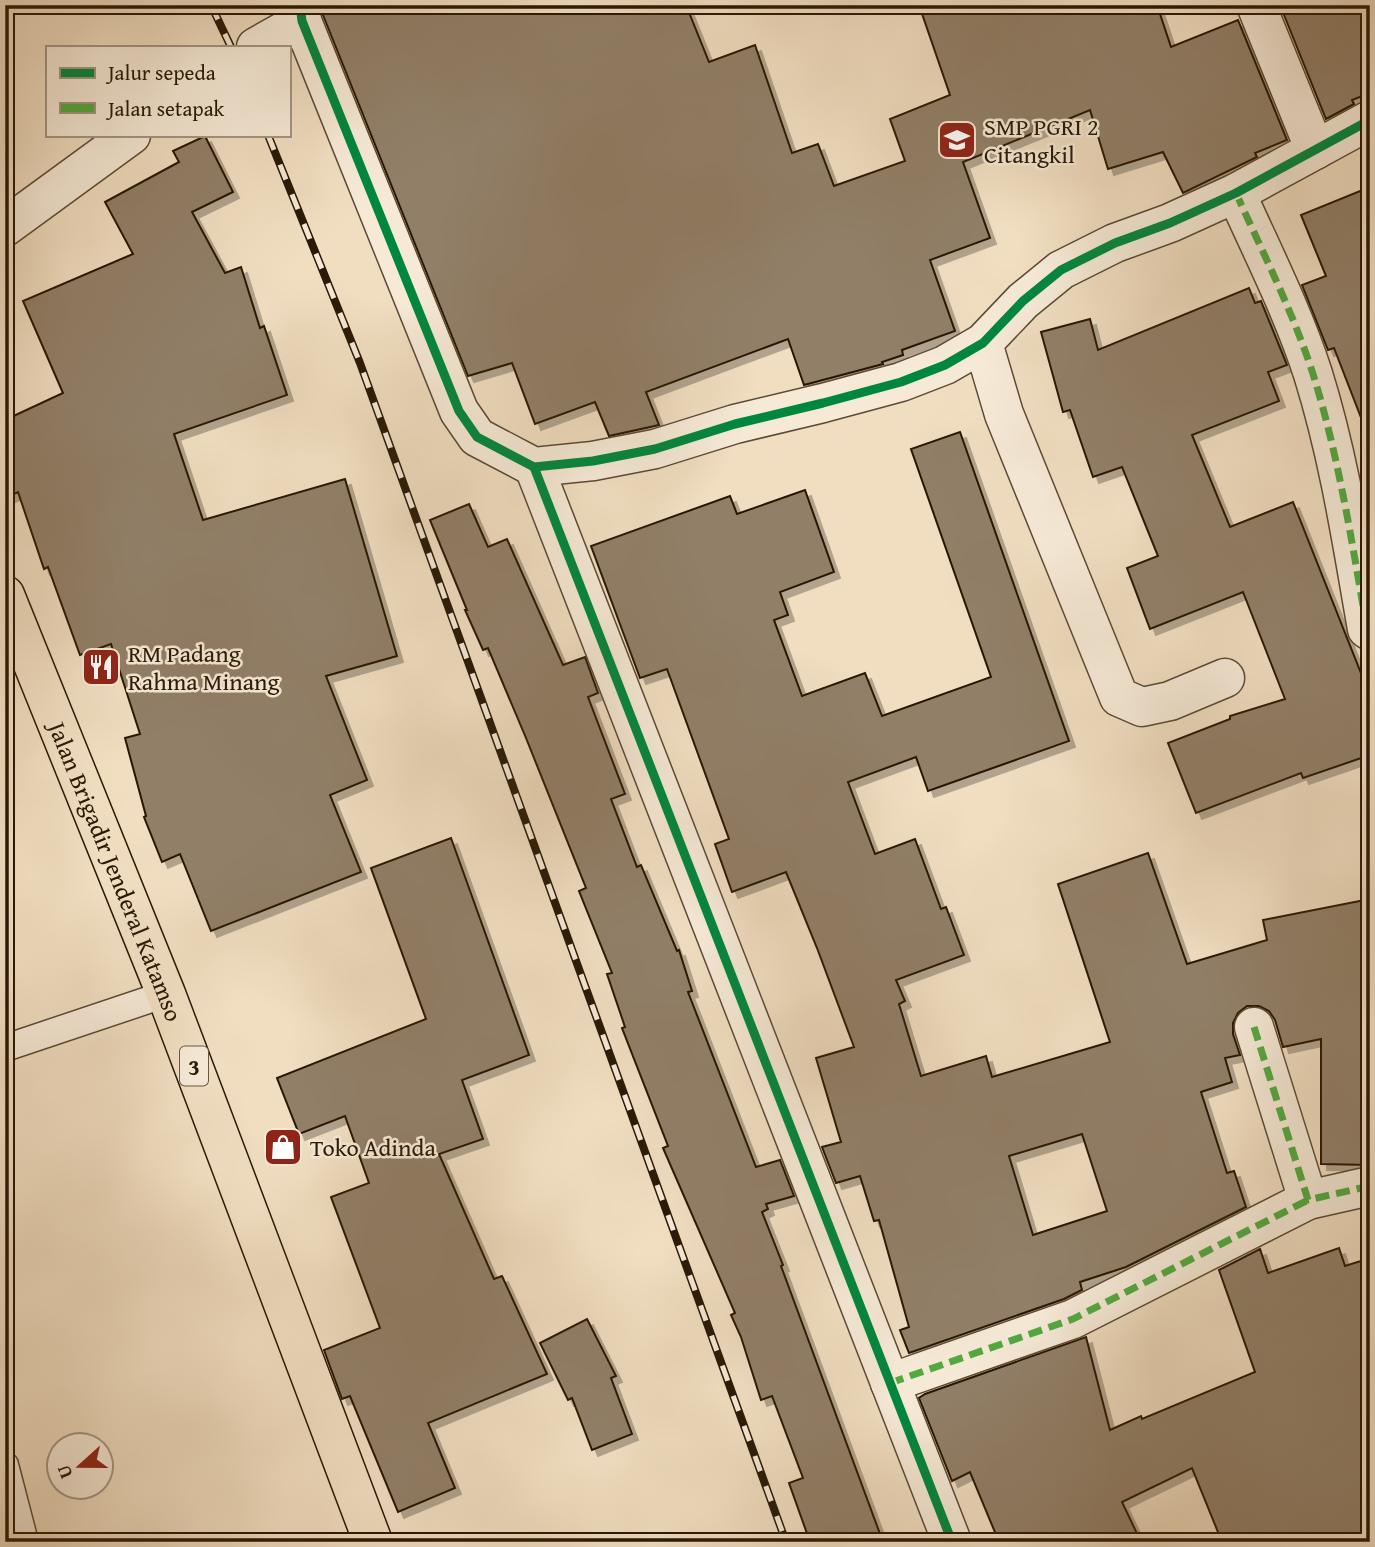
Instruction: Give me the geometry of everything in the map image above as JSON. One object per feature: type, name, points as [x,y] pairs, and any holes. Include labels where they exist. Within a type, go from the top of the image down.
[{"type":"highway","name":"Jalan Brigadir Jenderal Katamso","points":[[5,595],[166,993],[373,1542]]},
{"type":"street","points":[[1256,5],[1315,149]]},
{"type":"street","points":[[257,46],[301,13],[459,411],[477,437],[504,454],[534,467],[593,461],[655,449],[736,424],[901,382],[946,365],[983,344],[1023,301],[1061,270],[1115,243],[1170,223],[1236,193],[1370,120]]},
{"type":"street","points":[[5,227],[130,136]]},
{"type":"street","points":[[1236,193],[1291,317],[1312,372],[1333,446],[1367,629],[1370,631]]},
{"type":"street","points":[[983,344],[1016,447],[1036,488],[1119,697],[1142,707],[1170,701],[1225,678]]},
{"type":"street","points":[[534,467],[952,1542]]},
{"type":"street","points":[[1254,1027],[1308,1200]]},
{"type":"street","points":[[890,1383],[1073,1319],[1308,1200],[1370,1186]]},
{"type":"lane","points":[[5,1048],[166,993]]},
{"type":"lane","points":[[5,1465],[25,1542]]},
{"type":"building","points":[[322,5],[686,5],[709,62],[755,45],[792,153],[818,144],[834,186],[905,161],[890,119],[950,95],[919,5],[1157,5],[1171,47],[1238,20],[1287,140],[1255,153],[1257,157],[1183,193],[1163,152],[1108,169],[1090,110],[963,162],[990,238],[930,260],[955,331],[902,350],[903,355],[882,362],[883,364],[804,385],[788,339],[646,392],[659,425],[609,436],[595,402],[535,424],[512,363],[468,376],[323,15]]},
{"type":"building","points":[[1280,5],[1370,5],[1370,93],[1352,100],[1354,104],[1326,119]]},
{"type":"building","points":[[205,136],[233,192],[192,212],[225,273],[241,267],[260,328],[264,326],[287,395],[174,434],[203,520],[345,479],[397,656],[326,676],[367,780],[330,795],[361,872],[211,931],[180,854],[162,862],[144,817],[146,816],[125,738],[140,734],[111,644],[80,655],[48,567],[44,569],[18,492],[5,498],[5,420],[63,393],[23,301],[133,254],[105,202],[179,162],[173,151]]},
{"type":"building","points":[[1370,187],[1370,432],[1367,433],[1334,348],[1328,350],[1302,285],[1326,276],[1301,215]]},
{"type":"building","points":[[1249,288],[1255,303],[1261,301],[1287,365],[1268,372],[1279,401],[1192,435],[1230,527],[1293,502],[1370,696],[1370,755],[1303,778],[1301,773],[1196,813],[1168,743],[1230,719],[1230,716],[1285,699],[1243,592],[1150,629],[1127,568],[1158,556],[1122,467],[1093,477],[1070,410],[1063,412],[1041,332],[1090,319],[1098,350]]},
{"type":"building","points":[[960,432],[1069,741],[928,791],[916,757],[848,782],[875,854],[915,839],[941,909],[946,907],[964,955],[896,980],[905,1001],[899,1004],[921,1076],[986,1056],[992,1077],[1110,1042],[1058,884],[1148,853],[1187,964],[1267,940],[1263,920],[1370,899],[1370,1165],[1321,1164],[1321,1039],[1283,1047],[1275,1020],[1269,1011],[1259,1006],[1247,1006],[1238,1013],[1233,1023],[1233,1034],[1240,1055],[1225,1058],[1232,1082],[1201,1092],[1227,1173],[1234,1171],[1246,1207],[1126,1267],[1080,1282],[1082,1290],[1064,1299],[909,1353],[900,1330],[909,1327],[879,1220],[874,1221],[860,1176],[836,1183],[822,1147],[841,1142],[816,1058],[854,1047],[817,948],[786,872],[732,892],[715,844],[729,839],[667,669],[640,678],[591,546],[730,496],[737,514],[805,490],[834,572],[780,592],[788,615],[774,620],[802,696],[865,673],[882,716],[991,677],[911,449]],"holes":[[[1082,1134],[1107,1211],[1033,1235],[1009,1156]]]},
{"type":"building","points":[[469,504],[488,547],[507,539],[563,665],[585,657],[598,693],[588,697],[625,794],[611,799],[637,867],[641,865],[677,951],[679,950],[692,991],[688,992],[756,1167],[780,1160],[794,1196],[766,1204],[768,1209],[762,1212],[883,1542],[810,1542],[789,1483],[803,1478],[772,1396],[761,1400],[741,1337],[731,1315],[735,1313],[663,1148],[668,1146],[622,1028],[625,1027],[607,974],[612,973],[579,891],[586,888],[488,648],[483,650],[430,520]]},
{"type":"building","points":[[451,838],[529,1055],[462,1080],[483,1139],[439,1154],[494,1279],[502,1276],[547,1374],[428,1423],[455,1488],[398,1512],[350,1396],[342,1399],[324,1350],[380,1328],[331,1197],[369,1183],[345,1116],[299,1134],[277,1078],[426,1019],[371,868]]},
{"type":"building","points":[[1339,1248],[1345,1266],[1370,1258],[1370,1542],[1222,1542],[1192,1468],[1122,1502],[1141,1542],[999,1542],[970,1472],[952,1481],[919,1398],[925,1394],[1086,1337],[1110,1430],[1141,1416],[1142,1419],[1255,1372],[1219,1270],[1260,1249],[1268,1273]]},
{"type":"building","points":[[587,1319],[616,1376],[611,1378],[632,1434],[592,1450],[572,1398],[568,1400],[540,1343]]},
{"type":"railway","points":[[211,5],[231,46]]},
{"type":"railway","points":[[268,136],[360,363],[786,1542]]},
{"type":"marked path","points":[[1236,193],[1287,305],[1313,374],[1338,468],[1367,629],[1370,631]]},
{"type":"marked path","points":[[1254,1027],[1308,1200],[1370,1186]]},
{"type":"marked path","points":[[890,1383],[1073,1319],[1308,1200]]},
{"type":"cycle path","points":[[300,5],[302,21],[459,411],[477,437],[534,467],[593,461],[655,449],[735,424],[901,382],[945,365],[983,343],[1023,301],[1061,270],[1115,243],[1170,223],[1236,193],[1370,120]]},
{"type":"cycle path","points":[[534,467],[952,1542]]},
{"type":"place","name":"SMP PGRI 2 Citangkil","points":[[957,140]]},
{"type":"place","name":"RM Padang Rahma Minang","points":[[101,667]]},
{"type":"place","name":"Toko Adinda","points":[[283,1147]]}]
